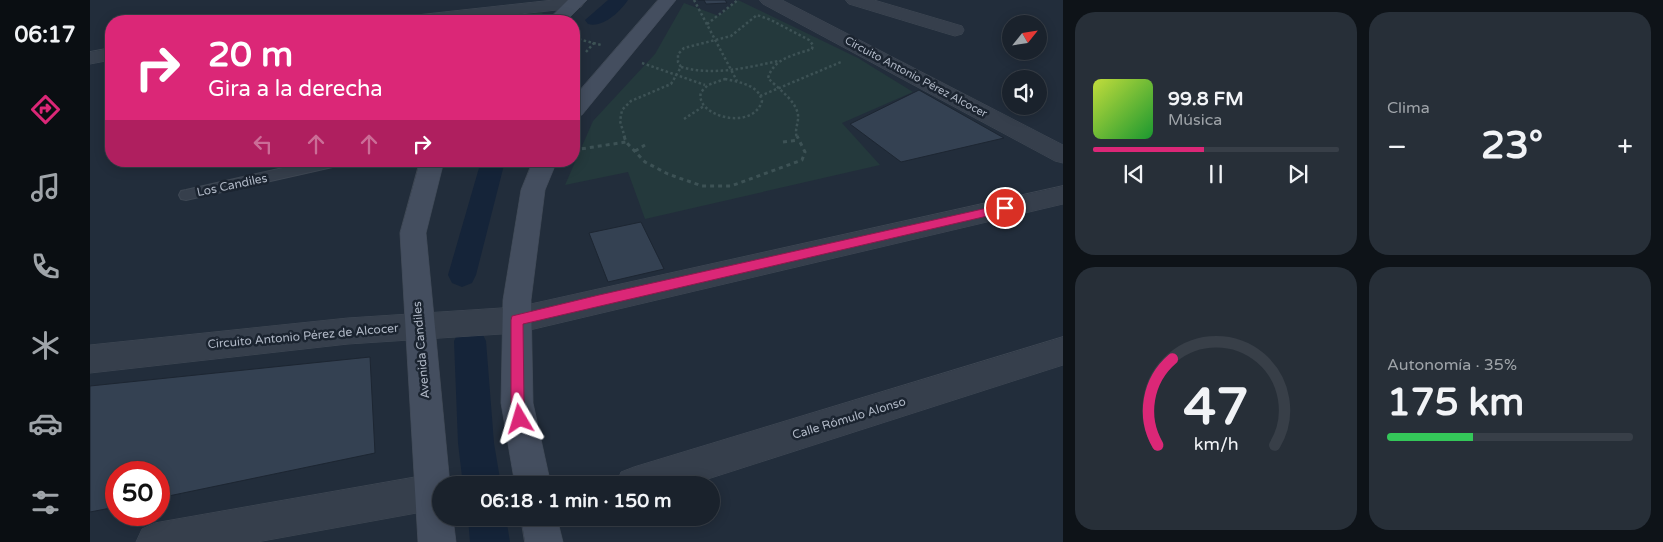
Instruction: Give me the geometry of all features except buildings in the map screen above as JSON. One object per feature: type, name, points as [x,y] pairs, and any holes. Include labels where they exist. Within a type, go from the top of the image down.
[{"type":"main road","points":[[580,103],[667,0]]},
{"type":"main road","points":[[562,15],[576,1]]},
{"type":"main road","name":"Avenida Candiles","points":[[430,167],[413,233],[428,325],[433,476]]},
{"type":"main road","points":[[531,476],[504,321],[517,300],[533,190],[543,167]]},
{"type":"main road","name":"Avenida Candiles","points":[[436,526],[437,542]]},
{"type":"main road","points":[[541,526],[544,542]]},
{"type":"street","name":"Circuito Antonio Pérez Alcocer","points":[[769,0],[1063,155]]},
{"type":"street","points":[[855,0],[955,30]]},
{"type":"street","points":[[458,15],[576,1]]},
{"type":"street","points":[[90,58],[105,55]]},
{"type":"street","name":"Circuito Antonio Pérez de Alcocer","points":[[90,359],[176,348],[428,325],[504,321],[1063,195]]},
{"type":"street","name":"Calle Rómulo Alonso","points":[[663,476],[1063,351]]},
{"type":"street","points":[[155,542],[432,492]]},
{"type":"lane","name":"Los Candiles","points":[[186,195],[310,167]]},
{"type":"path","points":[[694,0],[737,81]]},
{"type":"path","points":[[707,24],[738,0]]},
{"type":"path","points":[[757,15],[771,20],[809,40],[813,45],[812,49],[778,60],[709,73],[691,71],[681,67],[678,62],[678,54],[684,48],[730,36],[757,15]]},
{"type":"path","points":[[580,40],[601,46]]},
{"type":"path","points":[[586,52],[594,44]]},
{"type":"path","points":[[760,96],[867,51]]},
{"type":"path","points":[[620,55],[705,85]]},
{"type":"path","points":[[681,67],[671,84],[631,101],[622,110],[620,121],[626,142],[645,162],[668,174],[702,186],[731,186],[802,160],[805,152],[798,140],[795,127],[799,120],[797,109],[776,89],[768,78],[769,70],[778,60]]},
{"type":"path","points":[[714,81],[737,81],[749,85],[762,99],[761,107],[756,113],[747,117],[724,117],[704,106],[700,99],[700,91],[705,85],[714,81]]},
{"type":"path","points":[[684,119],[704,106]]},
{"type":"path","points":[[783,142],[798,140]]},
{"type":"path","points":[[580,149],[626,142]]},
{"type":"path","points":[[635,151],[645,145]]},
{"type":"green space","points":[[738,0],[858,58],[913,92],[842,123],[880,165],[645,219],[628,172],[565,185],[573,167],[580,167],[580,151],[593,121],[655,54],[684,3],[719,16]]},
{"type":"green space","points":[[544,12],[541,15],[517,15]]},
{"type":"waterway","points":[[595,20],[619,0]]},
{"type":"waterway","points":[[462,275],[491,167]]},
{"type":"waterway","points":[[470,341],[476,443],[481,476]]},
{"type":"waterway","points":[[488,526],[490,542]]},
{"type":"route","points":[[520,419],[517,403],[517,320],[1005,208]]}]
